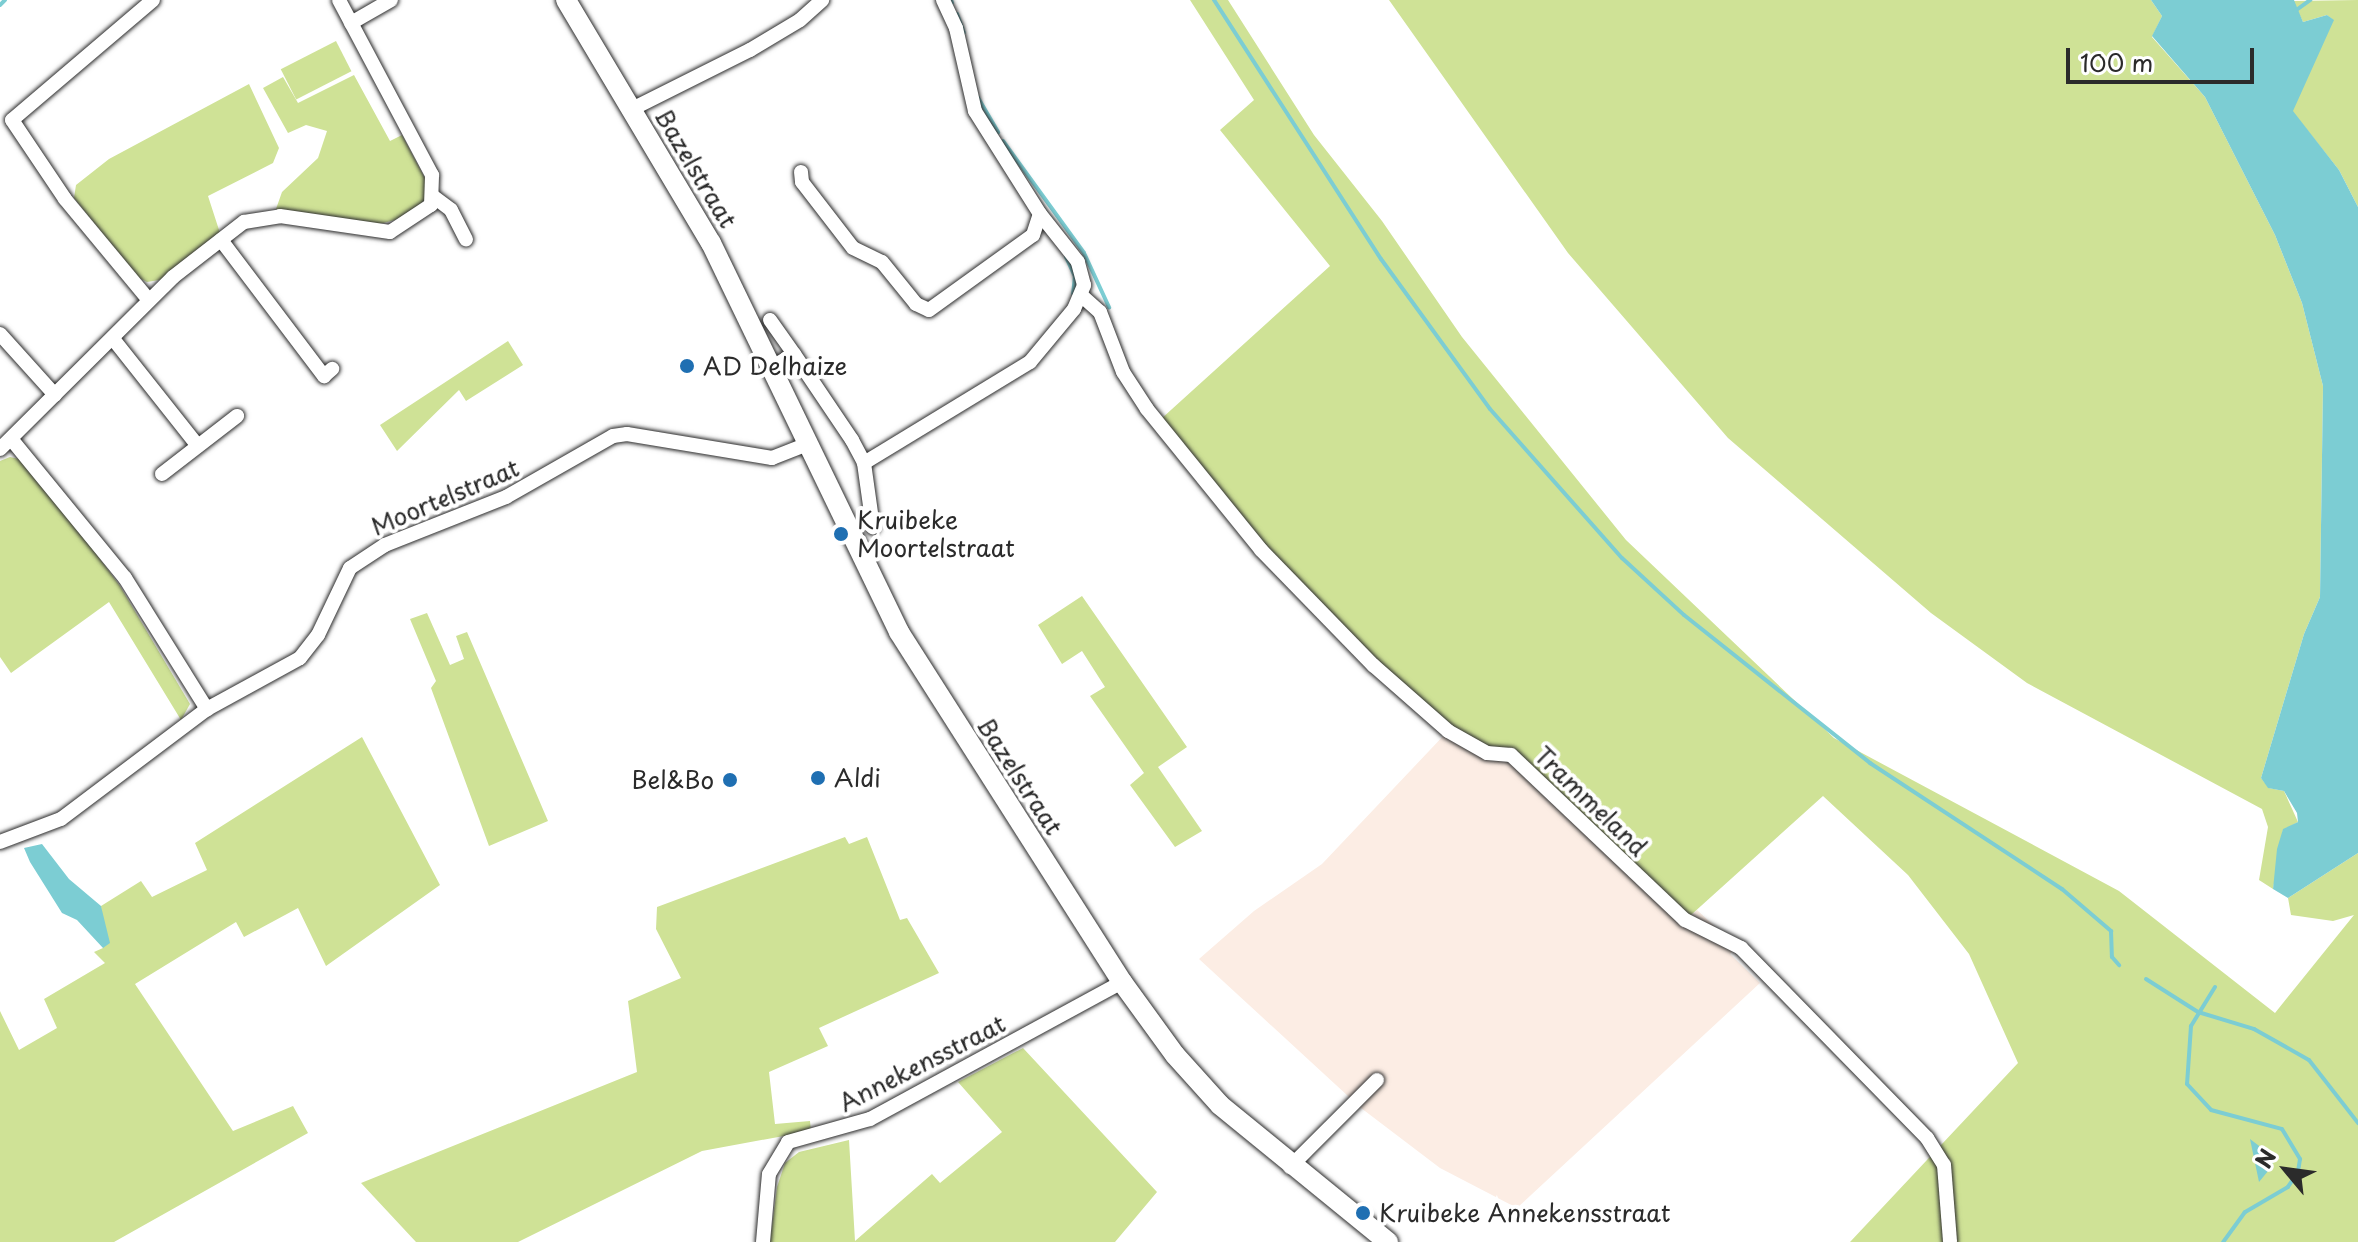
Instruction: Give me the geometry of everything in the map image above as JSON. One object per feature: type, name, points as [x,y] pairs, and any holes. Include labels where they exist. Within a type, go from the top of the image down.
[{"type":"main road","name":"Bazelstraat","points":[[566,0],[711,243],[774,366],[899,632],[1122,982],[1175,1055],[1220,1105],[1290,1167],[1388,1242]]},
{"type":"street","points":[[149,300],[65,199],[6,120],[153,0]]},
{"type":"street","points":[[207,709],[125,578],[6,444],[114,340],[149,300],[221,240],[261,216],[390,232],[423,212],[434,197],[432,175],[339,0]]},
{"type":"street","points":[[351,23],[391,0]]},
{"type":"street","points":[[630,110],[750,50],[800,20],[822,0]]},
{"type":"street","points":[[864,463],[1030,362],[1082,296],[1078,262],[1040,214],[975,111],[956,28],[943,0]]},
{"type":"street","points":[[801,172],[802,182],[853,248],[882,262],[916,304],[929,310],[1033,235],[1040,214]]},
{"type":"street","points":[[434,197],[451,210],[466,239]]},
{"type":"street","points":[[221,240],[328,376]]},
{"type":"street","name":"Trammeland","points":[[1082,296],[1100,312],[1123,372],[1147,409],[1261,550],[1373,665],[1448,731],[1487,753],[1511,755],[1685,920],[1741,948],[1927,1138],[1944,1165],[1950,1242]]},
{"type":"street","points":[[770,320],[864,463],[873,527]]},
{"type":"street","points":[[0,334],[55,395]]},
{"type":"street","points":[[114,340],[198,446]]},
{"type":"street","points":[[774,366],[794,354]]},
{"type":"street","points":[[162,474],[237,416]]},
{"type":"street","name":"Moortelstraat","points":[[0,842],[61,819],[207,709],[300,658],[359,559],[531,486],[613,436],[772,458],[810,443]]},
{"type":"street","name":"Annekensstraat","points":[[763,1242],[769,1174],[788,1142],[870,1119],[1122,982]]},
{"type":"street","points":[[1290,1167],[1377,1080]]},
{"type":"shaded area","points":[[1447,732],[1511,758],[1682,924],[1697,910],[1736,946],[1730,954],[1760,983],[1517,1208],[1440,1168],[1361,1108],[1199,959],[1254,911],[1322,864]]},
{"type":"green space","points":[[1190,0],[1228,0],[1314,135],[1382,221],[1462,337],[1626,540],[1834,738],[2119,891],[2275,1013],[2354,915],[2333,921],[2291,915],[2288,898],[2358,853],[2358,1242],[1850,1242],[2018,1063],[1969,954],[1908,875],[1823,796],[1681,924],[1511,759],[1486,757],[1275,573],[1161,419],[1330,266],[1220,130],[1254,100]]},
{"type":"green space","points":[[1389,0],[2151,0],[2162,16],[2152,37],[2205,97],[2275,235],[2302,303],[2323,386],[2320,597],[2304,634],[2261,778],[2269,788],[2284,791],[2298,822],[2283,830],[2273,889],[2259,880],[2268,827],[2262,809],[2027,683],[1931,613],[1728,438],[1568,253]]},
{"type":"green space","points":[[2358,0],[2358,207],[2339,170],[2292,111],[2333,20],[2327,15],[2303,22],[2293,1]]},
{"type":"green space","points":[[336,41],[351,71],[296,99],[281,69]]},
{"type":"green space","points":[[354,75],[390,141],[402,135],[429,186],[429,196],[406,217],[376,225],[276,209],[282,192],[318,158],[327,131],[306,125],[288,133],[263,88],[283,77],[298,103]]},
{"type":"green space","points":[[249,84],[279,148],[273,163],[208,196],[220,233],[165,279],[147,282],[137,277],[74,198],[76,185],[109,159]]},
{"type":"green space","points":[[508,341],[523,365],[466,401],[459,390],[397,451],[380,425]]},
{"type":"green space","points":[[10,457],[19,459],[69,517],[120,586],[190,704],[181,720],[109,602],[11,673],[0,657],[0,461]]},
{"type":"green space","points":[[1082,596],[1187,747],[1158,767],[1202,831],[1175,847],[1130,785],[1144,773],[1090,696],[1105,687],[1082,651],[1062,664],[1038,625]]},
{"type":"green space","points":[[427,613],[450,665],[464,659],[456,636],[467,632],[548,821],[489,846],[431,688],[436,681],[410,619]]},
{"type":"green space","points":[[362,737],[440,885],[326,966],[298,908],[244,937],[236,922],[135,984],[233,1131],[293,1106],[308,1133],[114,1242],[0,1242],[0,1011],[19,1050],[57,1028],[44,999],[105,963],[94,952],[103,948],[101,906],[141,881],[152,897],[207,870],[195,843]]},
{"type":"green space","points":[[845,837],[849,844],[867,837],[900,920],[907,918],[939,973],[819,1028],[828,1046],[769,1072],[775,1124],[810,1121],[811,1131],[702,1151],[518,1242],[416,1242],[361,1183],[637,1072],[628,1001],[681,978],[656,929],[657,907]]},
{"type":"green space","points":[[1023,1048],[1157,1192],[1115,1242],[770,1242],[777,1187],[785,1163],[799,1152],[849,1140],[855,1241],[932,1174],[940,1183],[1002,1132],[958,1082]]},
{"type":"water","points":[[2151,0],[2294,0],[2303,22],[2327,15],[2334,20],[2293,111],[2339,170],[2358,207],[2358,853],[2288,898],[2273,889],[2277,849],[2283,829],[2298,822],[2297,813],[2284,791],[2268,788],[2261,778],[2304,634],[2320,597],[2323,386],[2302,303],[2275,235],[2205,97],[2152,36],[2162,16]]},
{"type":"water","points":[[42,844],[69,879],[101,906],[110,943],[103,948],[77,920],[62,913],[30,862],[24,848]]},
{"type":"water","points":[[2250,1139],[2271,1155],[2273,1165],[2259,1182]]},
{"type":"waterway","points":[[0,5],[5,0]]},
{"type":"waterway","points":[[1214,0],[1381,259],[1490,409],[1622,558],[1684,615],[1870,763],[2062,889],[2111,931],[2112,957],[2119,965]]},
{"type":"waterway","points":[[2295,11],[2310,0]]},
{"type":"waterway","points":[[957,14],[964,33]]},
{"type":"waterway","points":[[977,96],[998,132]]},
{"type":"waterway","points":[[1003,141],[1084,253],[1109,307]]},
{"type":"waterway","points":[[1066,257],[1075,276],[1073,294]]},
{"type":"waterway","points":[[2146,979],[2198,1012],[2254,1029],[2309,1060],[2358,1123]]},
{"type":"waterway","points":[[2215,987],[2191,1026],[2187,1084],[2211,1110],[2282,1129],[2300,1159],[2298,1172],[2288,1187],[2245,1212],[2223,1242]]},
{"type":"place","name":"AD Delhaize","points":[[687,366]]},
{"type":"place","name":"Kruibeke Moortelstraat","points":[[841,534]]},
{"type":"place","name":"Aldi","points":[[818,778]]},
{"type":"place","name":"Bel&Bo","points":[[730,780]]},
{"type":"place","name":"Kruibeke Annekensstraat","points":[[1363,1213]]}]
